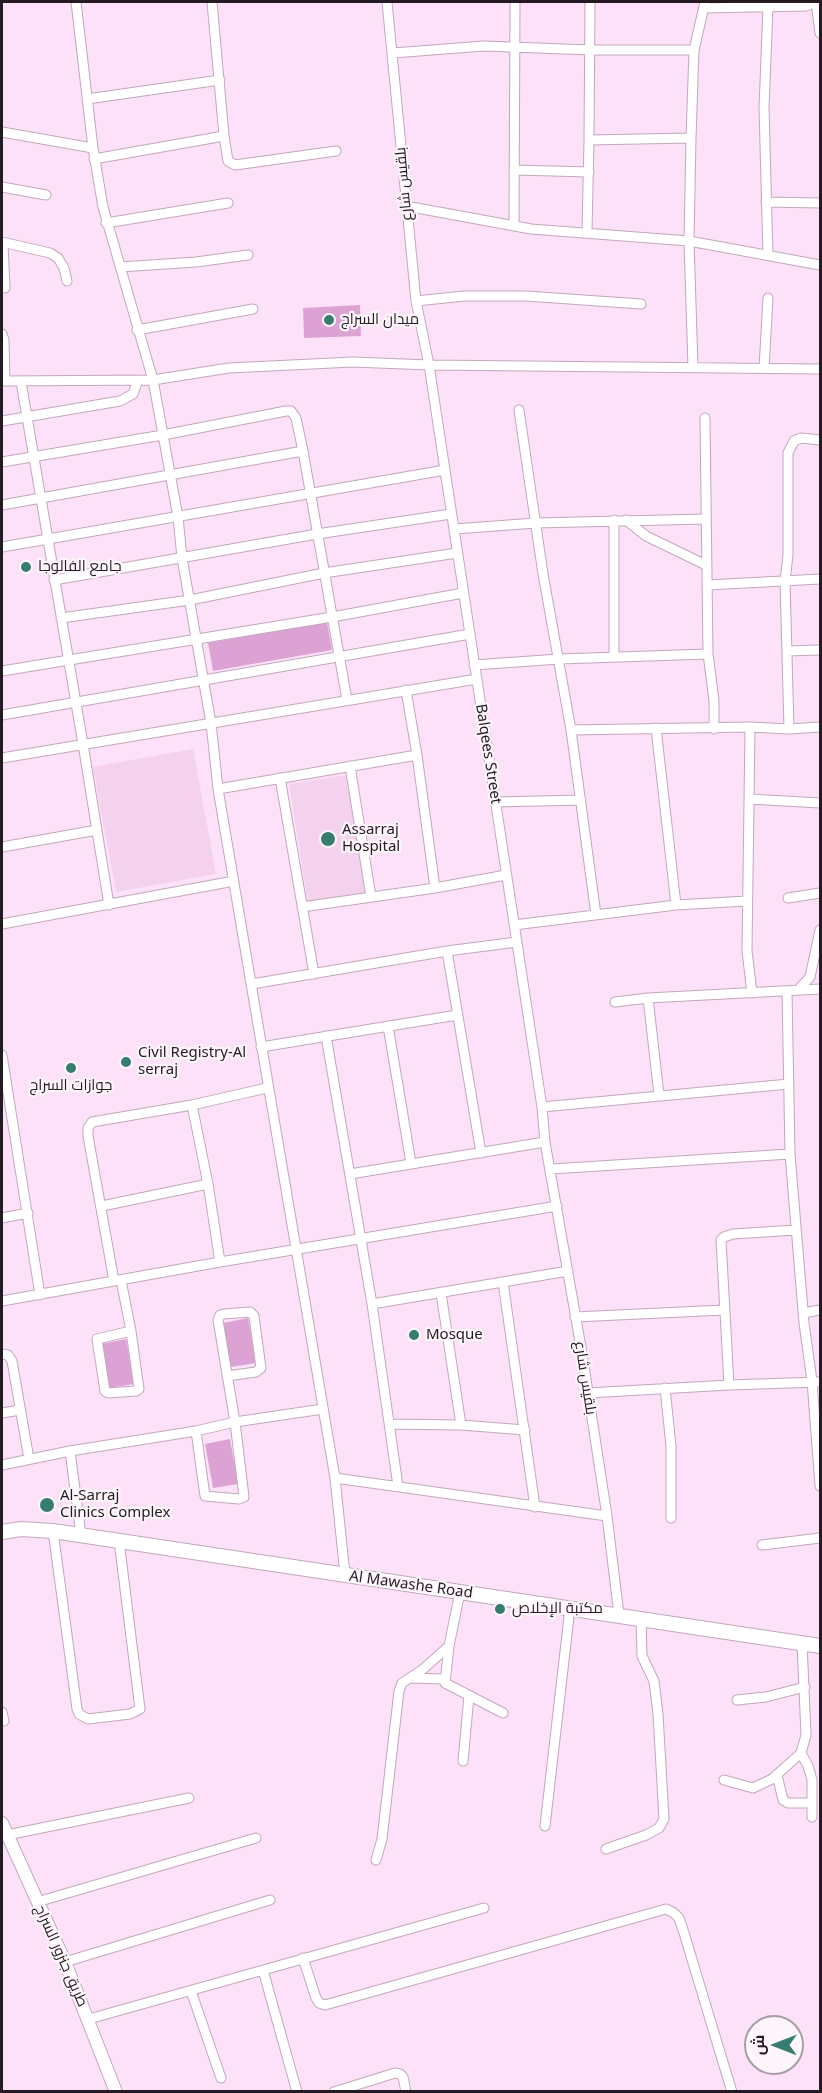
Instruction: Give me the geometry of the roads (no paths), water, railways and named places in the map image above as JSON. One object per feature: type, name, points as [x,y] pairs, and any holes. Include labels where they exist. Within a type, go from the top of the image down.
[{"type":"main road","points":[[2,1526],[21,1529]]},
{"type":"main road","name":"Al Mawashe Road","points":[[2,1532],[21,1529],[53,1531],[820,1646]]},
{"type":"street","points":[[76,2],[94,159],[106,223],[153,380],[178,517],[182,558],[212,723],[218,789],[335,1478],[345,1575]]},
{"type":"street","points":[[212,2],[228,161],[236,165],[336,151]]},
{"type":"street","name":"بلقيس شارع","points":[[387,2],[416,301],[429,365]]},
{"type":"street","points":[[514,226],[515,2]]},
{"type":"street","points":[[587,232],[590,2]]},
{"type":"street","points":[[693,367],[688,241],[691,138],[694,50],[705,5],[806,6],[816,2],[820,33]]},
{"type":"street","points":[[768,7],[764,108],[768,255]]},
{"type":"street","points":[[393,53],[484,46],[591,50],[694,50]]},
{"type":"street","points":[[87,99],[220,80]]},
{"type":"street","points":[[2,132],[93,148]]},
{"type":"street","points":[[94,159],[224,136]]},
{"type":"street","points":[[589,140],[691,138]]},
{"type":"street","points":[[514,170],[589,172]]},
{"type":"street","points":[[2,187],[46,195]]},
{"type":"street","points":[[106,223],[228,202]]},
{"type":"street","points":[[766,202],[820,202]]},
{"type":"street","points":[[406,206],[514,226],[571,233],[587,232],[688,241],[820,265]]},
{"type":"street","points":[[5,288],[2,243],[50,253],[58,258],[67,281]]},
{"type":"street","points":[[120,267],[196,262],[248,255]]},
{"type":"street","points":[[416,301],[464,296],[526,296],[641,304]]},
{"type":"street","points":[[764,368],[768,298]]},
{"type":"street","points":[[137,330],[253,309]]},
{"type":"street","points":[[2,334],[4,340],[3,381],[138,381],[229,368],[353,362],[429,365],[820,369]]},
{"type":"street","name":"Balqees Street","points":[[429,365],[542,1107],[545,1142]]},
{"type":"street","points":[[21,381],[109,905]]},
{"type":"street","points":[[2,421],[125,399],[133,394],[138,381]]},
{"type":"street","points":[[519,410],[571,730],[596,915]]},
{"type":"street","points":[[2,462],[291,411],[296,418],[303,452],[346,700]]},
{"type":"street","points":[[705,418],[708,654],[714,701],[714,729]]},
{"type":"street","points":[[789,729],[785,581],[788,547],[788,453],[794,441],[801,438],[820,440]]},
{"type":"street","points":[[2,505],[303,452]]},
{"type":"street","points":[[2,547],[445,470]]},
{"type":"street","points":[[54,580],[318,534],[451,514]]},
{"type":"street","points":[[454,530],[536,523],[706,519]]},
{"type":"street","points":[[614,520],[614,657]]},
{"type":"street","points":[[626,520],[646,536],[706,565]]},
{"type":"street","points":[[61,618],[190,600],[324,573],[457,553]]},
{"type":"street","points":[[708,585],[820,579]]},
{"type":"street","points":[[2,671],[332,617],[463,593]]},
{"type":"street","points":[[2,715],[470,634]]},
{"type":"street","points":[[787,651],[820,650]]},
{"type":"street","points":[[474,665],[559,659],[708,654]]},
{"type":"street","points":[[2,758],[477,679]]},
{"type":"street","points":[[406,690],[435,888]]},
{"type":"street","points":[[750,727],[747,951],[752,993]]},
{"type":"street","points":[[571,730],[820,727]]},
{"type":"street","points":[[656,728],[676,905]]},
{"type":"street","points":[[218,789],[417,755]]},
{"type":"street","points":[[350,766],[371,897]]},
{"type":"street","points":[[280,778],[314,974]]},
{"type":"street","points":[[495,802],[581,800]]},
{"type":"street","points":[[749,800],[820,803]]},
{"type":"street","points":[[2,847],[97,831]]},
{"type":"street","points":[[302,907],[435,888],[506,874]]},
{"type":"street","points":[[2,924],[234,881]]},
{"type":"street","points":[[788,898],[820,893]]},
{"type":"street","points":[[514,925],[676,905],[747,902]]},
{"type":"street","points":[[799,989],[810,977],[820,930]]},
{"type":"street","points":[[252,984],[447,951],[517,942]]},
{"type":"street","points":[[447,951],[481,1153]]},
{"type":"street","points":[[615,1002],[648,998],[820,989]]},
{"type":"street","points":[[787,991],[790,1154],[803,1313],[816,1381],[820,1486]]},
{"type":"street","points":[[648,998],[659,1095]]},
{"type":"street","points":[[261,1047],[458,1015]]},
{"type":"street","points":[[388,1026],[411,1163]]},
{"type":"street","points":[[326,1036],[372,1304],[398,1486]]},
{"type":"street","points":[[2,1055],[40,1295]]},
{"type":"street","points":[[542,1107],[789,1084]]},
{"type":"street","points":[[131,1331],[97,1340],[105,1391],[108,1394],[139,1390],[131,1331],[102,1206],[88,1128],[92,1122],[192,1105],[267,1088]]},
{"type":"street","points":[[192,1105],[208,1184],[220,1262]]},
{"type":"street","points":[[350,1174],[545,1142]]},
{"type":"street","name":"بلقيس شارع","points":[[545,1142],[607,1516],[618,1615]]},
{"type":"street","points":[[550,1169],[790,1154]]},
{"type":"street","points":[[102,1206],[208,1184]]},
{"type":"street","points":[[2,1301],[557,1206]]},
{"type":"street","points":[[2,1218],[28,1213]]},
{"type":"street","points":[[729,1384],[721,1244],[724,1237],[733,1234],[796,1230]]},
{"type":"street","points":[[372,1304],[568,1271]]},
{"type":"street","points":[[503,1282],[535,1507]]},
{"type":"street","points":[[441,1293],[460,1425]]},
{"type":"street","points":[[575,1317],[724,1310]]},
{"type":"street","points":[[803,1313],[820,1310]]},
{"type":"street","points":[[196,1431],[205,1496],[239,1499],[244,1497],[235,1422],[227,1376],[218,1317],[224,1314],[250,1312],[254,1316],[261,1368],[256,1372],[227,1376]]},
{"type":"street","points":[[2,1354],[11,1358],[29,1459]]},
{"type":"street","points":[[588,1393],[816,1381]]},
{"type":"street","points":[[665,1388],[671,1446],[671,1518]]},
{"type":"street","points":[[2,1465],[235,1422],[323,1409]]},
{"type":"street","points":[[2,1413],[20,1410]]},
{"type":"street","points":[[390,1424],[460,1425],[525,1430]]},
{"type":"street","points":[[70,1451],[81,1535]]},
{"type":"street","points":[[335,1478],[607,1516]]},
{"type":"street","points":[[53,1531],[77,1709],[79,1714],[88,1719],[130,1714],[136,1712],[141,1705],[119,1541]]},
{"type":"street","points":[[762,1545],[820,1538]]},
{"type":"street","points":[[460,1592],[444,1679],[448,1686],[503,1713]]},
{"type":"street","points":[[545,1826],[570,1608]]},
{"type":"street","points":[[606,1849],[646,1835],[659,1828],[664,1819],[658,1714],[654,1681],[642,1656],[641,1619]]},
{"type":"street","points":[[724,1780],[753,1788],[777,1775],[801,1753],[806,1735],[802,1643]]},
{"type":"street","points":[[376,1860],[382,1839],[396,1706],[402,1683],[431,1664],[449,1646]]},
{"type":"street","points":[[409,1678],[444,1679]]},
{"type":"street","points":[[737,1700],[766,1697],[805,1687]]},
{"type":"street","points":[[463,1761],[469,1696]]},
{"type":"street","points":[[801,1753],[812,1780],[812,1817]]},
{"type":"street","points":[[777,1775],[783,1800],[789,1803],[812,1803]]},
{"type":"street","points":[[7,1835],[189,1798]]},
{"type":"street","name":"طريق جنزور السراج","points":[[2,1823],[65,1962],[116,2091]]},
{"type":"street","points":[[37,1902],[256,1838]]},
{"type":"street","points":[[65,1962],[270,1900]]},
{"type":"street","points":[[89,2019],[484,1908]]},
{"type":"street","points":[[303,1958],[316,1998],[319,2003],[325,2005],[666,1909],[679,1918],[732,2091]]},
{"type":"street","points":[[263,1970],[297,2091]]},
{"type":"street","points":[[191,1992],[221,2078]]},
{"type":"street","points":[[334,2091],[355,2089],[395,2073],[403,2077],[406,2091]]},
{"type":"place","name":"ميدان السراج","points":[[329,320]]},
{"type":"place","name":"جامع الفالوجا","points":[[26,567]]},
{"type":"place","name":"Assarraj Hospital","points":[[328,839]]},
{"type":"place","name":"Civil Registry-Al serraj","points":[[126,1062]]},
{"type":"place","name":"جوازات السراج","points":[[71,1068]]},
{"type":"place","name":"Mosque","points":[[414,1335]]},
{"type":"place","name":"Al-Sarraj Clinics Complex","points":[[47,1505]]},
{"type":"place","name":"مكتبة الإخلاص","points":[[500,1609]]}]
